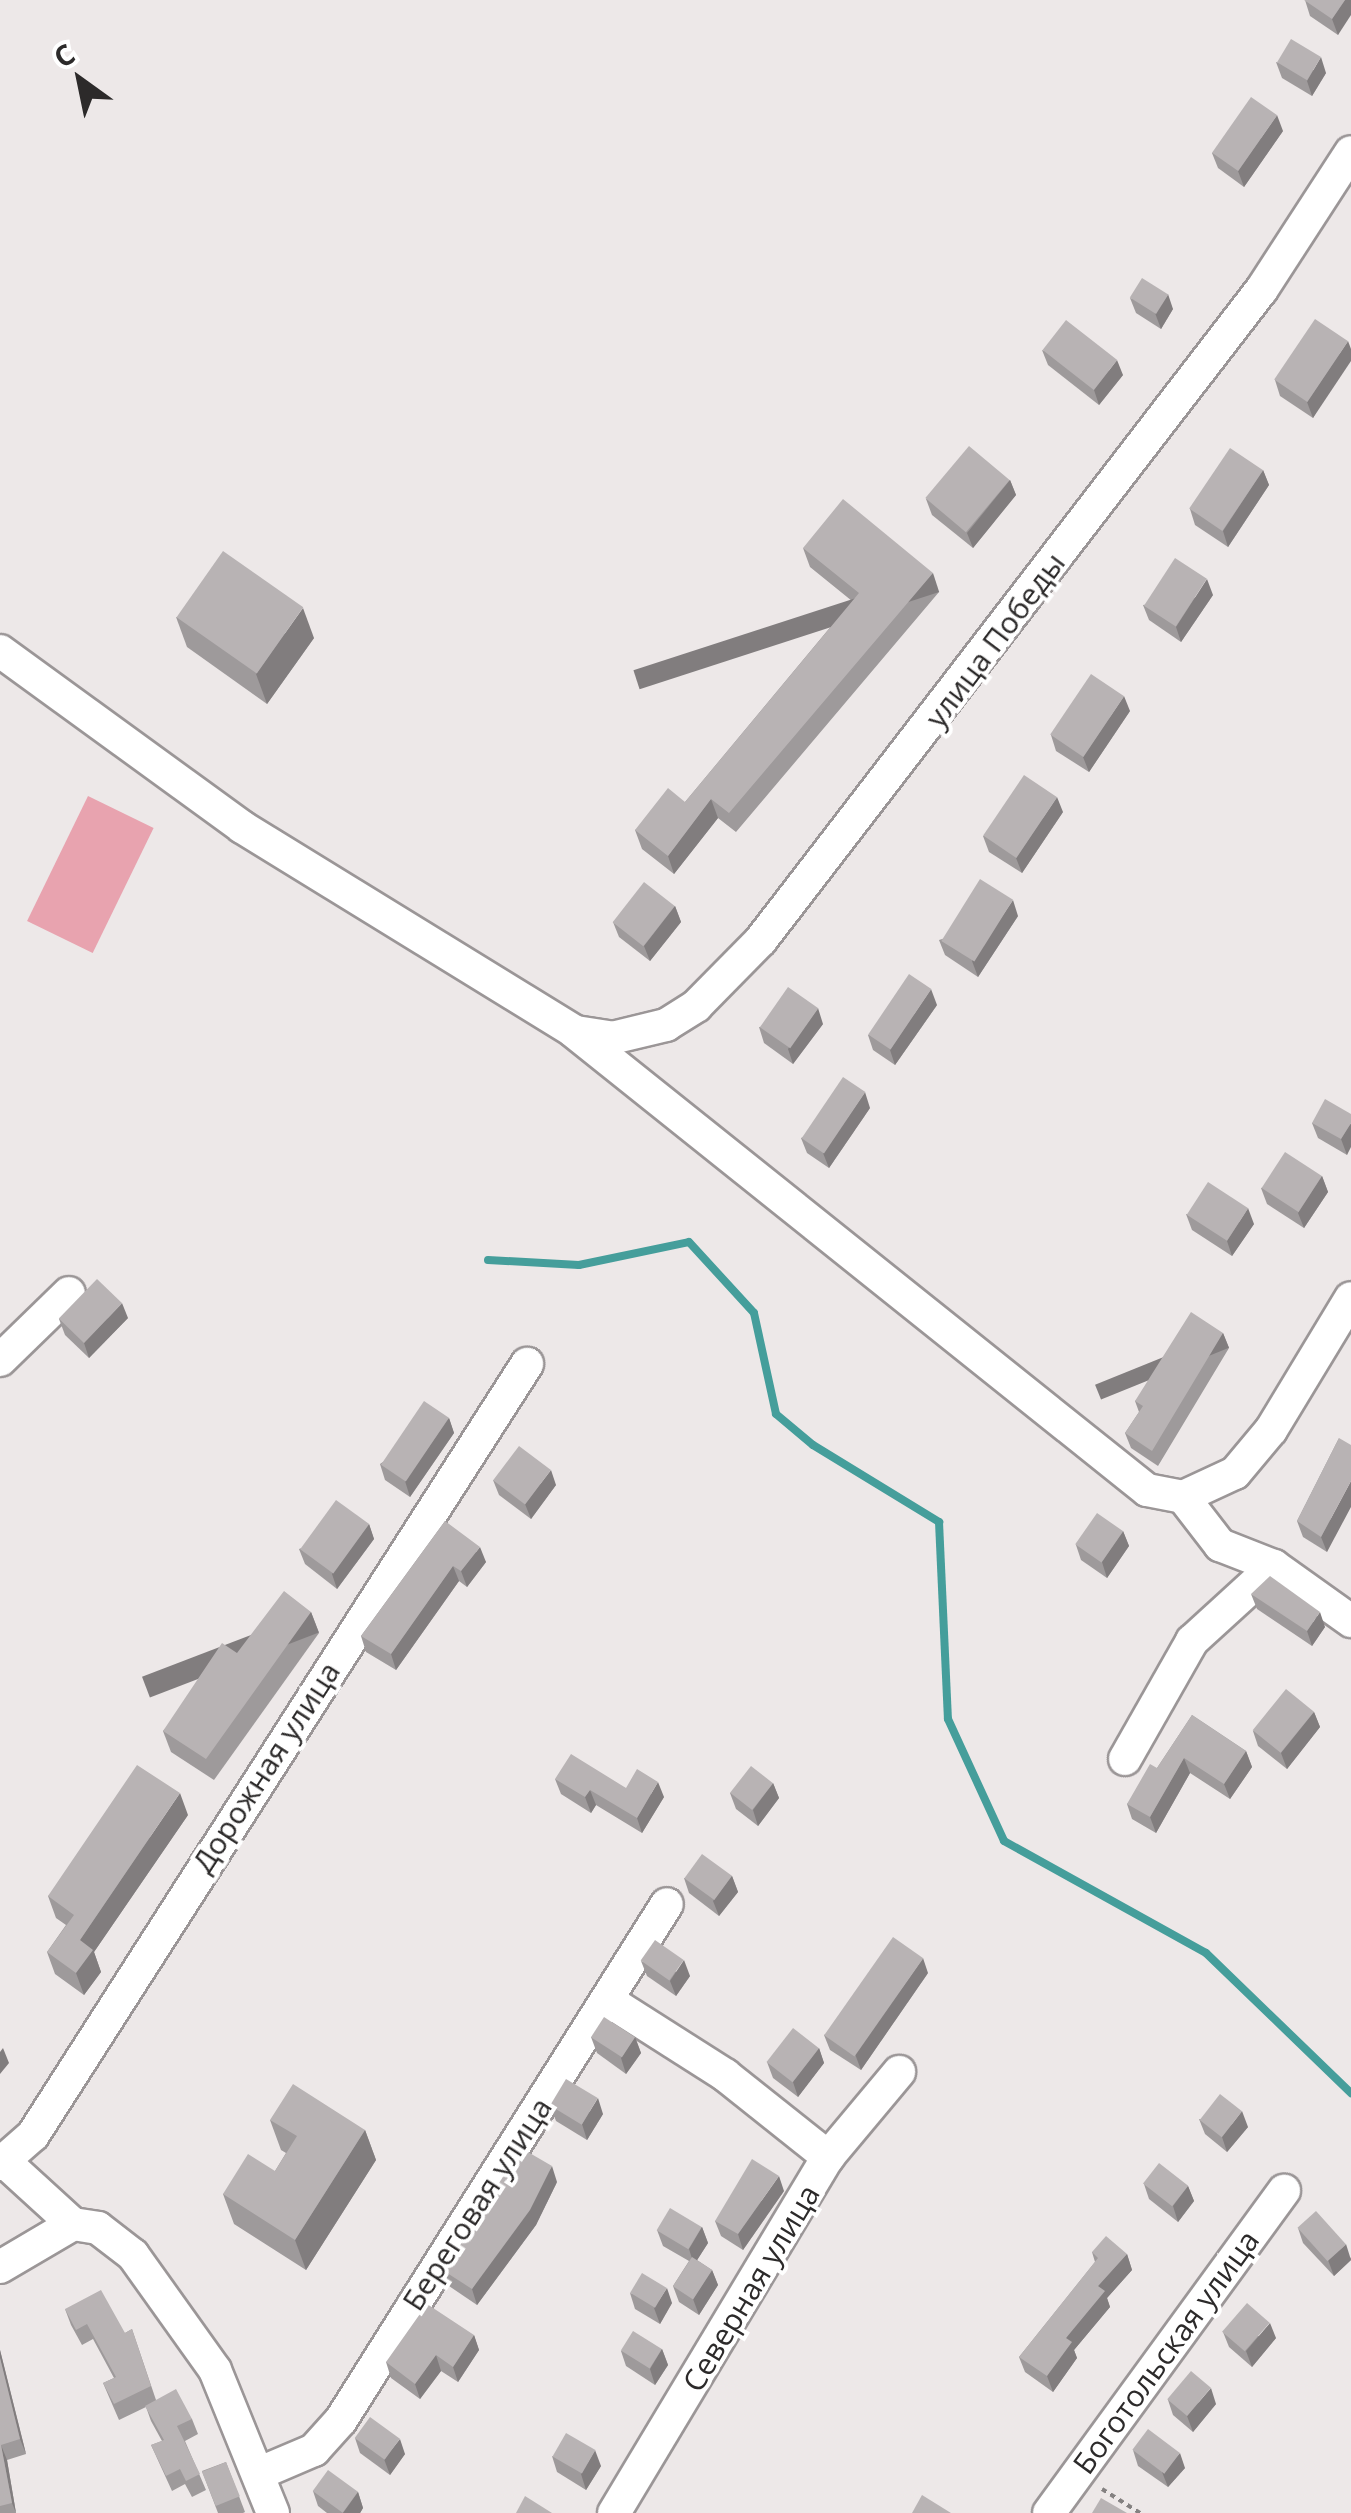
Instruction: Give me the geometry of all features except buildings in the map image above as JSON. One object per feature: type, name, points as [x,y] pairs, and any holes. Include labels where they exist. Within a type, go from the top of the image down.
[{"type":"street","name":"улица Победы","points":[[573,1032],[612,1038],[666,1025],[696,1006],[761,940],[1250,305],[1351,152]]},
{"type":"street","points":[[0,651],[242,827],[573,1032],[1131,1482],[1183,1497],[1219,1484],[1251,1456],[1351,1298]]},
{"type":"street","points":[[0,1360],[69,1293]]},
{"type":"street","name":"Дорожная улица","points":[[2,2163],[32,2135],[527,1364]]},
{"type":"street","points":[[1183,1497],[1220,1545],[1274,1566],[1351,1621]]},
{"type":"street","points":[[1126,1759],[1192,1641],[1274,1566]]},
{"type":"street","name":"Береговая улица","points":[[260,2473],[314,2450],[341,2420],[667,1904]]},
{"type":"street","points":[[609,2000],[725,2076],[828,2157]]},
{"type":"street","name":"Северная улица","points":[[614,2513],[828,2157],[899,2072]]},
{"type":"street","points":[[2,2163],[74,2224],[98,2228],[152,2274],[215,2370],[273,2513]]},
{"type":"street","name":"Боготольская улица","points":[[1049,2513],[1284,2191]]},
{"type":"street","points":[[0,2267],[74,2224]]},
{"type":"path","points":[[1076,2473],[1140,2513]]},
{"type":"shaded area","points":[[88,796],[154,828],[93,953],[27,921]]},
{"type":"waterway","points":[[488,1260],[579,1265],[689,1242],[754,1313],[776,1414],[813,1445],[939,1522],[948,1719],[1004,1841],[1206,1953],[1351,2093]]}]
